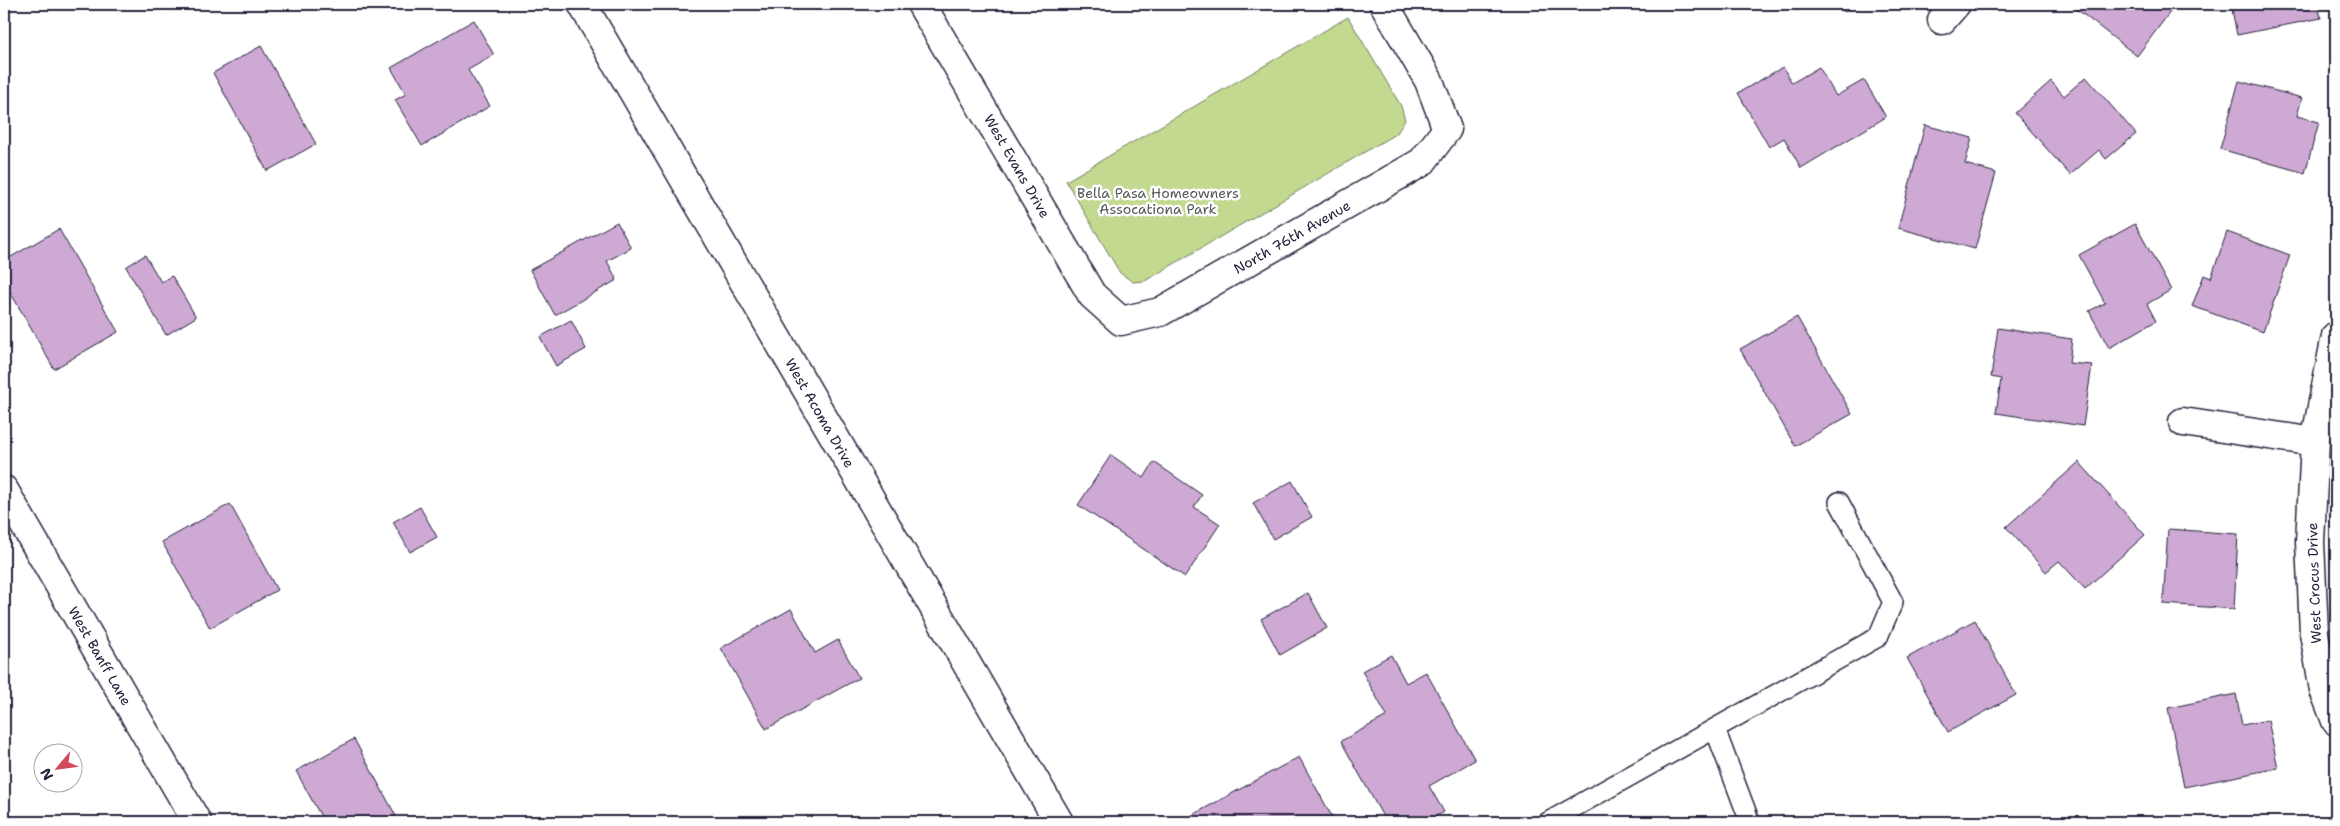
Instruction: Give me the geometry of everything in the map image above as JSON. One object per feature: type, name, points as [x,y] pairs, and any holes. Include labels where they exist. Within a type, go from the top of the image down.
[{"type":"street","name":"West Acoma Drive","points":[[582,4],[1059,822]]},
{"type":"street","name":"West Evans Drive","points":[[921,4],[1092,294],[1121,322]]},
{"type":"street","name":"North 76th Avenue","points":[[1121,322],[1160,312],[1422,162],[1447,129],[1429,81],[1384,4]]},
{"type":"street","name":"West Crocus Drive","points":[[2336,336],[2315,442],[2310,542],[2314,633],[2324,690],[2336,721]]},
{"type":"street","points":[[2183,422],[2315,442]]},
{"type":"street","name":"West Banff Lane","points":[[4,490],[197,822]]},
{"type":"lane","points":[[1548,822],[1878,637],[1893,602],[1839,502]]},
{"type":"lane","points":[[1714,729],[1750,822]]},
{"type":"green space","name":"Bella Pasa Homeowners Assocationa Park","points":[[1348,17],[1401,106],[1405,120],[1397,133],[1145,281],[1133,282],[1120,273],[1066,181]]},
{"type":"building","points":[[1826,4],[1849,4],[1846,12]]},
{"type":"building","points":[[2078,4],[2176,4],[2137,56],[2075,8]]},
{"type":"building","points":[[2231,4],[2318,4],[2321,18],[2237,35]]},
{"type":"building","points":[[474,20],[494,55],[468,70],[490,106],[422,146],[395,100],[406,94],[391,68]]},
{"type":"building","points":[[261,46],[316,144],[267,171],[213,73]]},
{"type":"building","points":[[1783,67],[1792,83],[1819,67],[1836,96],[1864,80],[1886,117],[1801,168],[1784,138],[1769,147],[1738,93]]},
{"type":"building","points":[[2086,77],[2136,134],[2106,159],[2099,150],[2070,175],[2015,113],[2051,81],[2064,96]]},
{"type":"building","points":[[2239,81],[2302,98],[2297,116],[2319,122],[2305,173],[2220,149]]},
{"type":"building","points":[[1925,125],[1972,138],[1965,164],[1996,173],[1975,249],[1898,228]]},
{"type":"building","points":[[617,222],[631,248],[607,261],[617,280],[555,315],[530,270]]},
{"type":"building","points":[[2135,224],[2171,290],[2147,304],[2156,321],[2109,348],[2089,311],[2105,303],[2079,255]]},
{"type":"building","points":[[59,229],[118,332],[54,369],[4,281],[4,261]]},
{"type":"building","points":[[2227,232],[2290,255],[2263,332],[2192,306],[2204,275],[2211,278]]},
{"type":"building","points":[[145,255],[161,282],[172,276],[196,317],[166,335],[126,267]]},
{"type":"building","points":[[1797,317],[1852,414],[1795,446],[1740,349]]},
{"type":"building","points":[[571,320],[586,349],[556,366],[540,337]]},
{"type":"building","points":[[1998,328],[2072,339],[2069,363],[2092,365],[2083,426],[1996,413],[2001,379],[1991,377]]},
{"type":"building","points":[[1111,455],[1144,478],[1154,462],[1202,495],[1194,507],[1220,524],[1185,577],[1078,505]]},
{"type":"building","points":[[2079,462],[2145,535],[2085,589],[2059,561],[2046,572],[2006,527]]},
{"type":"building","points":[[1292,481],[1312,517],[1273,539],[1253,503]]},
{"type":"building","points":[[230,504],[277,590],[210,628],[162,542]]},
{"type":"building","points":[[420,507],[437,537],[410,552],[393,522]]},
{"type":"building","points":[[2168,529],[2238,534],[2234,609],[2163,604]]},
{"type":"building","points":[[1308,593],[1327,628],[1280,655],[1261,619]]},
{"type":"building","points":[[791,609],[815,653],[838,640],[859,678],[766,729],[721,648]]},
{"type":"building","points":[[1975,620],[2016,695],[1948,732],[1907,658]]},
{"type":"building","points":[[1391,655],[1406,683],[1426,672],[1475,760],[1429,786],[1444,812],[1425,822],[1386,822],[1341,741],[1387,716],[1362,671]]},
{"type":"building","points":[[2236,694],[2242,725],[2268,720],[2278,768],[2184,787],[2168,708]]},
{"type":"building","points":[[354,739],[396,816],[384,822],[324,822],[296,771]]},
{"type":"building","points":[[1299,757],[1335,822],[1189,822],[1187,818]]}]
